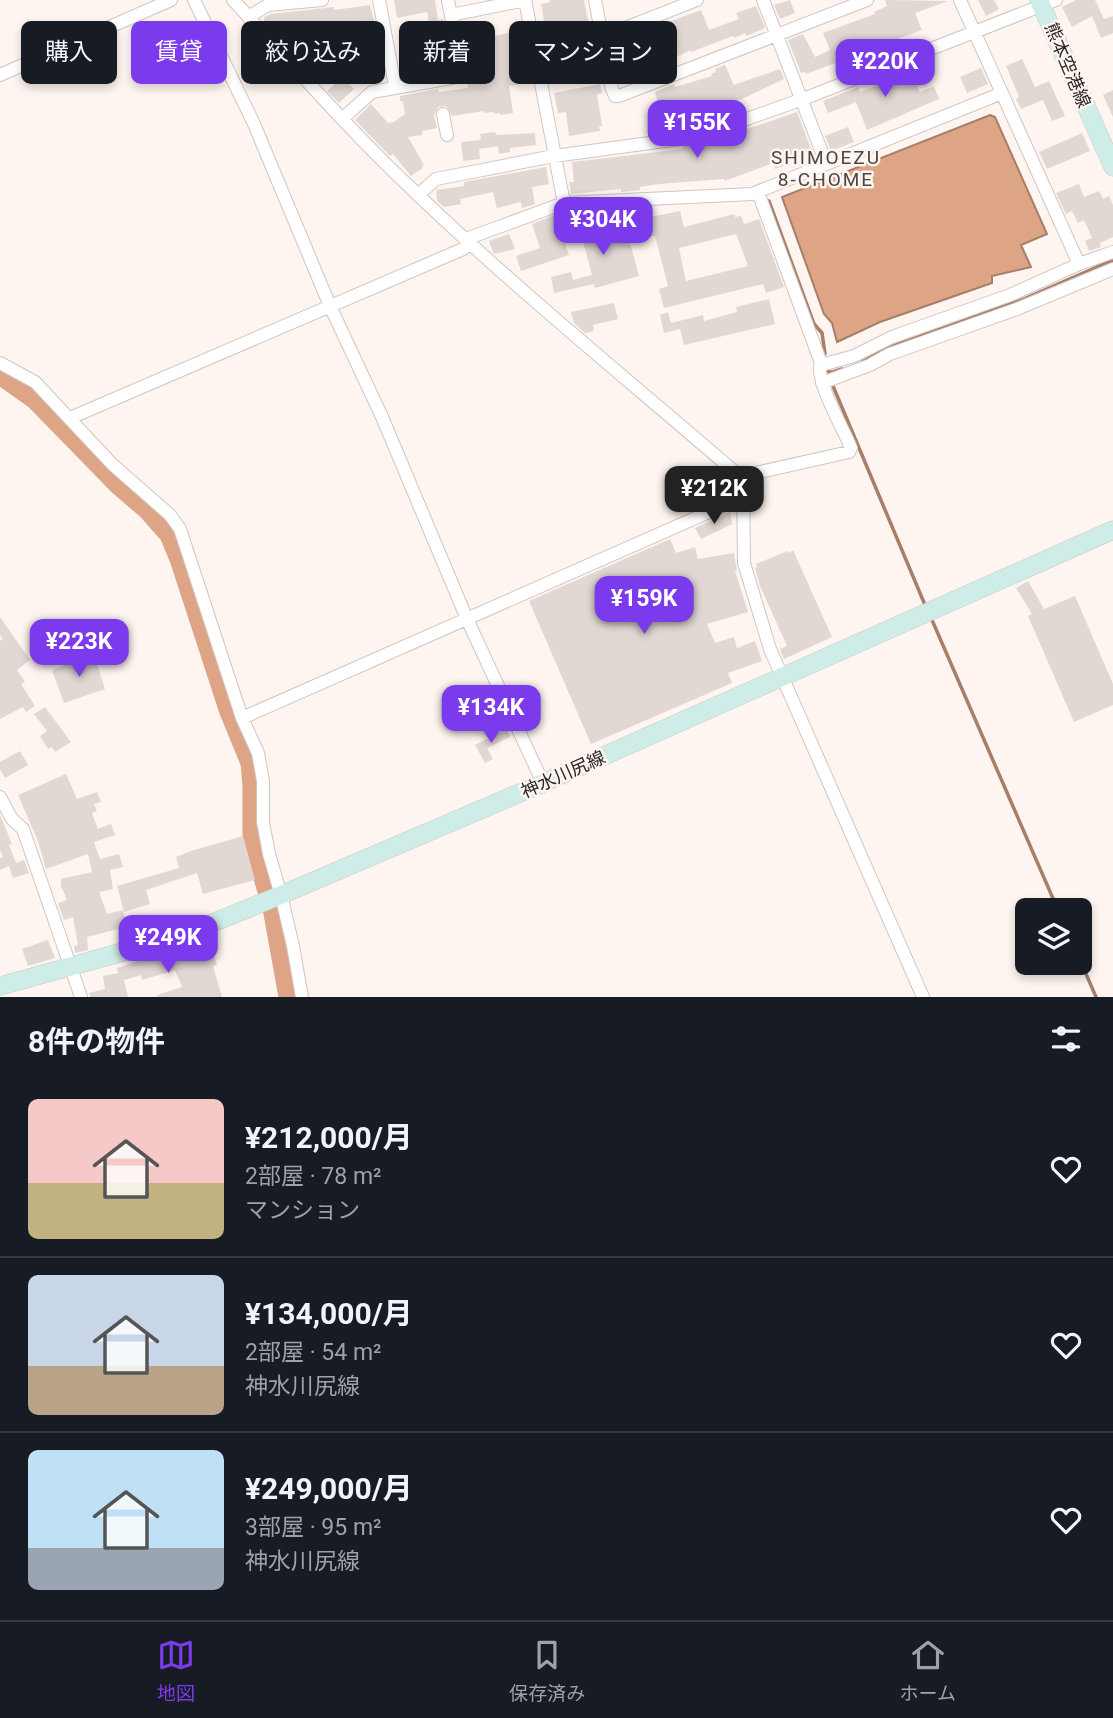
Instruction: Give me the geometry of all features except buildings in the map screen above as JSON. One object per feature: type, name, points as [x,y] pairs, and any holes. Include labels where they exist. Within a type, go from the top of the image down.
[{"type":"main road","name":"熊本空港線","points":[[1046,2],[1113,167]]},
{"type":"main road","name":"神水川尻線","points":[[0,985],[180,936],[274,898],[543,783],[1113,530]]},
{"type":"street","points":[[0,75],[172,0]]},
{"type":"street","points":[[194,0],[254,124],[330,306],[382,417],[467,619],[543,783]]},
{"type":"street","points":[[233,0],[342,120],[418,195],[743,479],[744,563],[770,649],[923,997]]},
{"type":"street","points":[[248,17],[268,5],[322,0]]},
{"type":"street","points":[[379,0],[395,86]]},
{"type":"street","points":[[342,120],[372,92],[462,74],[448,0]]},
{"type":"street","points":[[451,15],[525,0],[564,203]]},
{"type":"street","points":[[595,0],[599,21]]},
{"type":"street","points":[[644,21],[698,0]]},
{"type":"street","points":[[763,0],[826,163]]},
{"type":"street","points":[[677,73],[867,0]]},
{"type":"street","points":[[960,0],[1079,264]]},
{"type":"street","points":[[418,195],[436,179],[554,156],[679,139],[733,124],[803,99],[1046,2]]},
{"type":"street","points":[[611,84],[615,96],[650,84]]},
{"type":"street","points":[[70,418],[463,249],[468,241],[564,203],[758,192],[1002,93]]},
{"type":"street","points":[[443,114],[447,135]]},
{"type":"street","points":[[743,479],[751,474],[850,452],[851,447],[822,383],[819,371],[821,363],[758,192]]},
{"type":"street","points":[[821,363],[854,356],[892,337],[1033,286],[1079,264],[1113,252]]},
{"type":"street","points":[[822,383],[899,351],[1017,309],[1113,269]]},
{"type":"street","points":[[0,363],[35,382],[113,465],[170,515],[180,529],[242,718],[258,754],[263,781],[262,822],[274,898],[302,997]]},
{"type":"street","points":[[242,718],[743,497]]},
{"type":"street","points":[[0,797],[12,819],[23,829],[80,997]]},
{"type":"street","points":[[0,826],[12,819]]},
{"type":"shaded area","points":[[990,115],[995,117],[1047,234],[1021,245],[1031,267],[992,276],[992,283],[880,322],[837,342],[832,323],[824,314],[782,197]]},
{"type":"waterway","points":[[769,201],[814,324],[822,333],[825,354]]},
{"type":"waterway","points":[[862,362],[885,349],[1019,301],[1113,260]]},
{"type":"waterway","points":[[828,368],[829,373],[842,369]]},
{"type":"waterway","points":[[0,375],[35,400],[169,535],[229,712],[250,763],[252,841],[272,908],[288,997]]},
{"type":"waterway","points":[[833,386],[925,605]]},
{"type":"waterway","points":[[932,620],[1053,898]]},
{"type":"waterway","points":[[1086,975],[1096,997]]},
{"type":"district","name":"SHIMOEZU 8-CHOME","points":[[826,168]]}]
